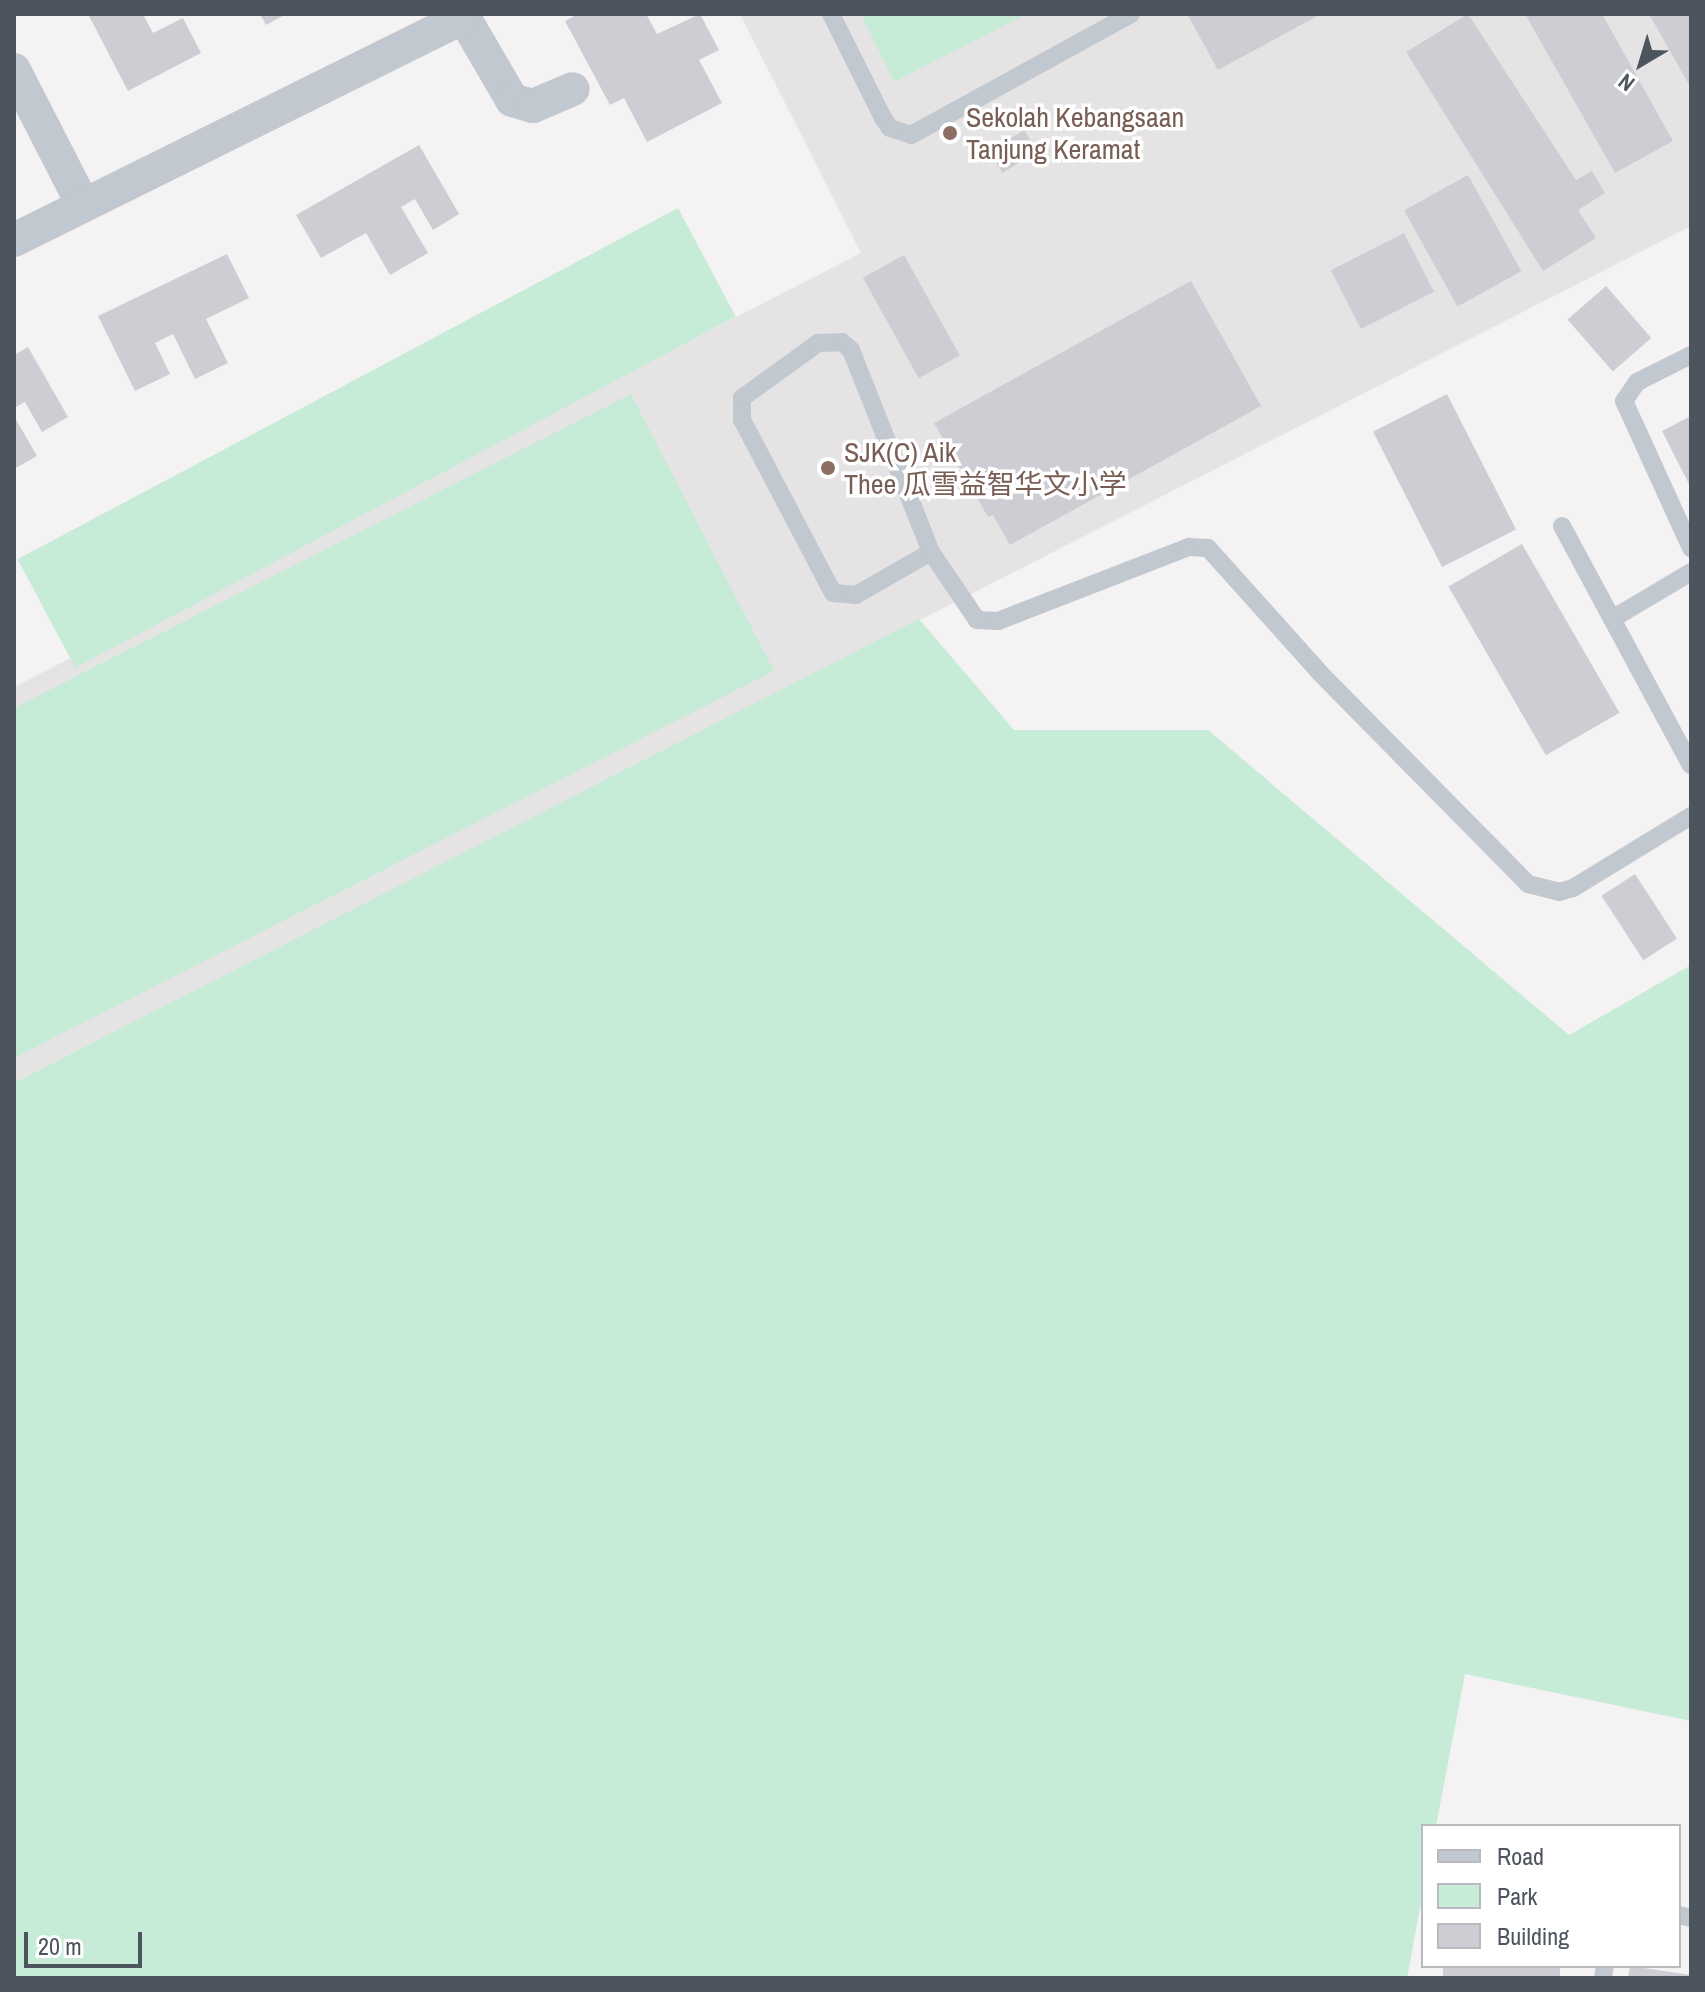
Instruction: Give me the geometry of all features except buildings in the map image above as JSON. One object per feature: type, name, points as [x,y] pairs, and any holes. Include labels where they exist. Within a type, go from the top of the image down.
[{"type":"street","points":[[14,240],[463,16],[512,100],[533,106],[573,89]]},
{"type":"street","points":[[14,70],[83,205]]},
{"type":"lane","points":[[831,14],[883,118],[890,128],[911,135],[1131,14]]},
{"type":"lane","points":[[931,552],[856,595],[833,593],[742,420],[742,398],[818,343],[842,342],[851,350],[931,552],[969,611],[987,623],[1189,547],[1208,548],[1320,673],[1528,884],[1544,890],[1573,888],[1691,816]]},
{"type":"lane","points":[[1691,355],[1637,382],[1624,401],[1691,548]]},
{"type":"lane","points":[[1562,526],[1691,766]]},
{"type":"lane","points":[[1612,619],[1691,572]]},
{"type":"shaded area","name":"SJK(C) Aik Thee 瓜雪益智华文小学","points":[[740,14],[1691,14],[1691,226],[14,1083],[14,687],[861,253]]},
{"type":"green space","points":[[861,14],[1027,14],[894,82]]},
{"type":"green space","points":[[678,208],[736,317],[75,668],[18,559]]},
{"type":"green space","points":[[631,394],[774,671],[14,1058],[14,708]]},
{"type":"green space","points":[[919,619],[1014,730],[1208,730],[1569,1035],[1691,965],[1691,1721],[1465,1674],[1436,1824],[1421,1824],[1421,1903],[1407,1978],[14,1978],[14,1083]]},
{"type":"place","name":"Sekolah Kebangsaan Tanjung Keramat","points":[[950,133]]},
{"type":"place","name":"SJK(C) Aik Thee 瓜雪益智华文小学","points":[[828,468]]}]
